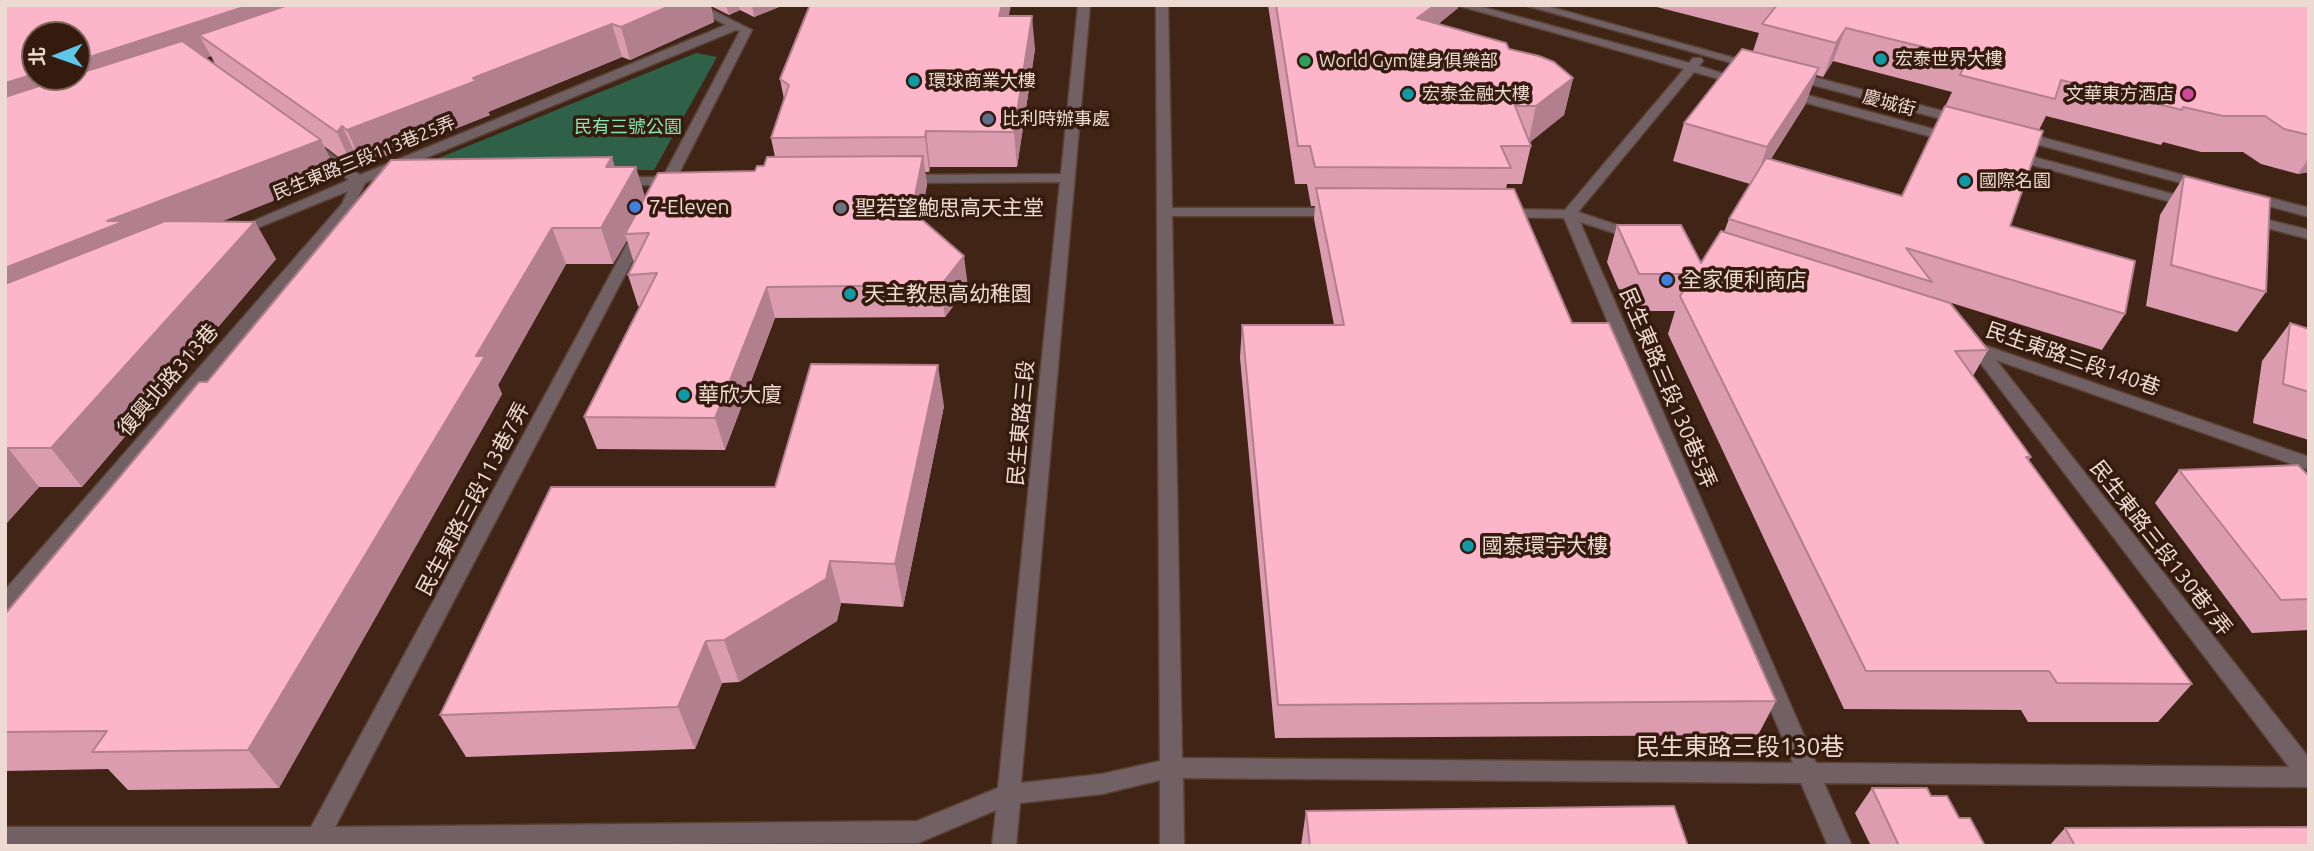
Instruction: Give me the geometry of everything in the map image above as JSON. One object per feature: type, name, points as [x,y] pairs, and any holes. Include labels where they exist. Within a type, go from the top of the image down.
[{"type":"street","points":[[692,5],[737,26]]},
{"type":"street","name":"民生東路三段","points":[[1004,846],[1084,5]]},
{"type":"street","points":[[1162,5],[1172,846]]},
{"type":"street","name":"慶城街","points":[[1461,5],[1973,144]]},
{"type":"street","name":"慶城街","points":[[1529,5],[1978,124]]},
{"type":"street","name":"民生東路三段113巷7弄","points":[[315,842],[668,181],[746,30],[737,26]]},
{"type":"street","name":"民生東路三段113巷25弄","points":[[220,238],[737,26]]},
{"type":"street","points":[[1569,214],[1704,52]]},
{"type":"street","points":[[2004,131],[2309,213]]},
{"type":"street","points":[[298,136],[359,181],[399,181]]},
{"type":"street","points":[[2000,152],[2201,206]]},
{"type":"street","points":[[884,179],[1067,178]]},
{"type":"street","name":"復興北路313巷","points":[[5,604],[348,205],[359,181]]},
{"type":"street","points":[[601,181],[695,181]]},
{"type":"street","points":[[1164,212],[1354,212]]},
{"type":"street","points":[[1488,213],[1569,214],[1658,243]]},
{"type":"street","points":[[2228,213],[2309,235]]},
{"type":"street","name":"民生東路三段130巷5弄","points":[[1569,214],[1840,846]]},
{"type":"street","name":"民生東路三段140巷","points":[[1951,339],[2309,464]]},
{"type":"street","name":"民生東路三段130巷7弄","points":[[1977,347],[2309,776]]},
{"type":"street","name":"民生東路三段130巷","points":[[315,842],[918,832],[1009,794],[1102,784],[1171,768],[2309,776]]},
{"type":"street","points":[[5,838],[315,842]]},
{"type":"green space","name":"民有三號公園","points":[[696,53],[717,57],[654,170],[441,171],[439,158]]},
{"type":"building","points":[[5,5],[250,5],[91,56],[91,21],[21,21],[21,78],[5,83]]},
{"type":"building","points":[[288,5],[672,5],[621,27],[612,24],[473,78],[476,81],[347,130],[342,126],[337,132],[199,35]]},
{"type":"building","name":"環球商業大樓","points":[[810,5],[1002,5],[999,16],[1032,16],[1014,132],[926,131],[925,137],[771,138],[789,85],[780,79]]},
{"type":"building","name":"宏泰金融大樓","points":[[1276,5],[1435,5],[1417,18],[1506,43],[1509,49],[1554,62],[1573,78],[1536,106],[1515,106],[1531,146],[1501,146],[1511,168],[1315,167],[1310,146],[1298,146]]},
{"type":"building","name":"文華東方酒店","points":[[1777,5],[2309,5],[2309,135],[2284,129],[2265,116],[2223,116],[2183,107],[2182,110],[2061,80],[2055,99],[1960,75],[1968,58],[1846,28],[1836,43],[1762,24]]},
{"type":"building","points":[[182,41],[321,140],[107,221],[125,221],[5,268],[5,97],[24,91],[91,91],[91,70]]},
{"type":"building","points":[[1742,49],[1819,68],[1767,147],[1684,123]]},
{"type":"building","points":[[1945,106],[2043,131],[2010,226],[2135,261],[2125,314],[1906,248],[1932,282],[1729,219],[1766,158],[1902,196]]},
{"type":"building","points":[[923,156],[912,211],[964,256],[941,285],[767,287],[715,418],[584,417],[657,273],[628,275],[649,233],[625,234],[658,173],[755,171],[757,166],[764,166],[767,157]]},
{"type":"building","points":[[612,157],[606,167],[636,167],[601,228],[552,228],[476,356],[485,356],[248,750],[92,752],[107,731],[5,732],[5,614],[199,382],[207,382],[391,160]]},
{"type":"building","points":[[2184,176],[2270,198],[2266,292],[2171,265]]},
{"type":"building","name":"國泰環宇大樓","points":[[1316,188],[1514,189],[1572,323],[1609,323],[1776,701],[1278,705],[1242,325],[1344,325]]},
{"type":"building","points":[[165,221],[255,222],[51,448],[8,448],[5,451],[5,284]]},
{"type":"building","points":[[1617,225],[1681,225],[1701,263],[1721,231],[1950,303],[1988,350],[1955,351],[2031,457],[2026,457],[2192,684],[2057,683],[2049,671],[1866,671],[1680,296],[1694,274],[1639,274]]},
{"type":"building","points":[[2290,323],[2309,329],[2309,392],[2283,384]]},
{"type":"building","points":[[811,364],[938,365],[895,564],[830,561],[826,579],[724,640],[706,641],[678,707],[440,715],[551,487],[775,487]]},
{"type":"building","points":[[2298,465],[2309,476],[2309,599],[2281,600],[2179,470]]},
{"type":"building","points":[[1872,788],[1927,788],[1931,796],[1947,796],[1959,818],[1970,818],[1985,846],[1899,846]]},
{"type":"building","points":[[1674,806],[1688,846],[1310,846],[1306,811]]},
{"type":"building","points":[[2309,827],[2309,846],[2075,846],[2065,828]]},
{"type":"place","name":"宏泰世界大樓","points":[[1881,59]]},
{"type":"place","name":"World Gym健身俱樂部","points":[[1305,61]]},
{"type":"place","name":"環球商業大樓","points":[[914,81]]},
{"type":"place","name":"宏泰金融大樓","points":[[1408,94]]},
{"type":"place","name":"文華東方酒店","points":[[2188,94]]},
{"type":"place","name":"比利時辦事處","points":[[988,119]]},
{"type":"place","name":"國際名園","points":[[1965,181]]},
{"type":"place","name":"7-Eleven","points":[[635,207]]},
{"type":"place","name":"聖若望鮑思高天主堂","points":[[841,208]]},
{"type":"place","name":"全家便利商店","points":[[1667,280]]},
{"type":"place","name":"天主教思高幼稚園","points":[[850,294]]},
{"type":"place","name":"華欣大廈","points":[[684,395]]},
{"type":"place","name":"國泰環宇大樓","points":[[1468,546]]}]
